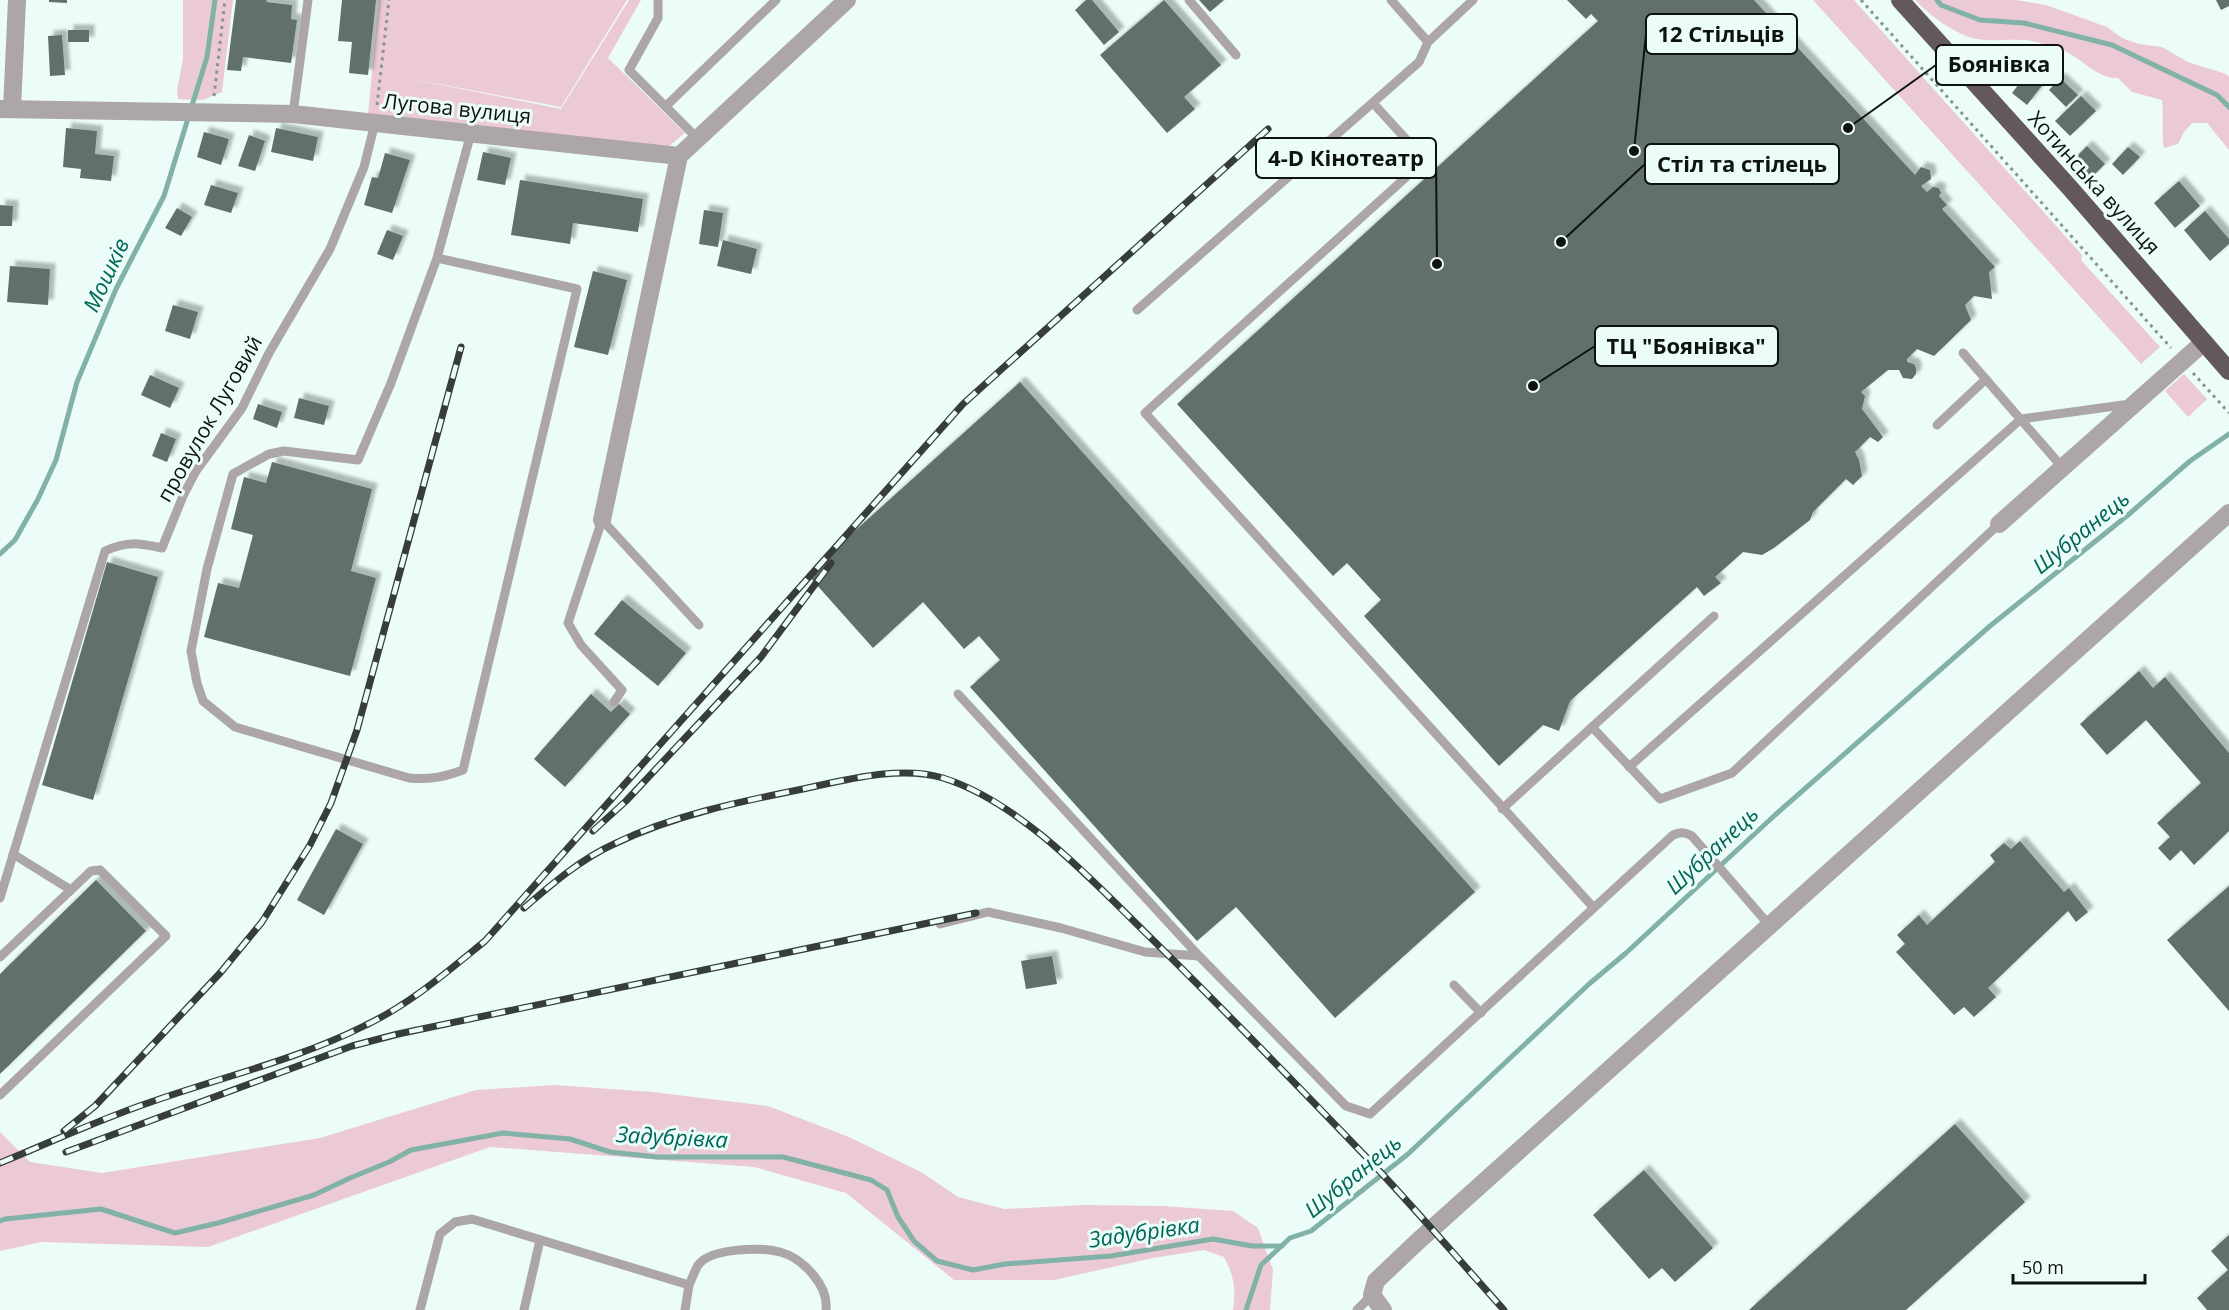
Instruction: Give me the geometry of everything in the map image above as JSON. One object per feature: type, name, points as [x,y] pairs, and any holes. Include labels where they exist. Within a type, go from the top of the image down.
[{"type":"highway","name":"Хотинська вулиця","points":[[1900,0],[2229,371]]},
{"type":"street","points":[[6,109],[17,0]]},
{"type":"street","points":[[602,520],[679,156],[847,0]]},
{"type":"street","name":"Лугова вулиця","points":[[6,109],[293,114],[679,156]]},
{"type":"street","points":[[1999,524],[2183,361],[2209,348]]},
{"type":"street","points":[[1383,1310],[1371,1295],[1376,1281],[1416,1243],[2229,513]]},
{"type":"lane","points":[[293,114],[308,0]]},
{"type":"lane","points":[[658,0],[658,18],[629,70],[698,138]]},
{"type":"lane","points":[[666,106],[776,0]]},
{"type":"lane","points":[[1189,0],[1236,56]]},
{"type":"lane","points":[[1391,0],[1428,42]]},
{"type":"lane","points":[[1137,310],[1419,62],[1428,42],[1473,0]]},
{"type":"lane","points":[[1373,103],[1425,160],[1145,413],[1593,907]]},
{"type":"lane","name":"провулок Луговий","points":[[0,898],[105,551],[121,544],[138,543],[162,548],[196,471],[242,408],[269,353],[330,249],[364,167],[375,123]]},
{"type":"lane","points":[[437,258],[577,289],[463,770],[443,778],[428,780],[409,778],[235,727],[204,701],[197,683],[191,651],[207,568],[233,474],[269,454],[284,451],[358,460],[391,383],[437,258],[471,133]]},
{"type":"lane","points":[[1963,353],[2062,467]]},
{"type":"lane","points":[[1937,425],[1986,379]]},
{"type":"lane","points":[[1629,767],[2021,419],[2136,403]]},
{"type":"lane","points":[[614,702],[622,690],[581,645],[568,623],[602,520],[699,625]]},
{"type":"lane","points":[[1592,727],[1660,799],[1732,773],[1999,524]]},
{"type":"lane","points":[[1502,809],[1714,616]]},
{"type":"lane","points":[[958,694],[1198,956],[1346,1106],[1370,1114],[1673,836],[1687,833],[1770,926]]},
{"type":"lane","points":[[14,854],[71,890]]},
{"type":"lane","points":[[0,957],[91,871],[100,870],[166,936],[0,1095]]},
{"type":"lane","points":[[940,924],[988,912],[1061,928],[1145,952],[1198,956]]},
{"type":"lane","points":[[1454,985],[1481,1013]]},
{"type":"lane","points":[[420,1310],[440,1234],[455,1222],[472,1219],[689,1285]]},
{"type":"lane","points":[[524,1310],[540,1240]]},
{"type":"lane","points":[[686,1310],[689,1285],[699,1263],[713,1255],[730,1250],[781,1252],[807,1268],[821,1284],[826,1310]]},
{"type":"lane","points":[[1357,1310],[1371,1295]]},
{"type":"path","points":[[210,112],[225,0]]},
{"type":"path","points":[[375,123],[389,0]]},
{"type":"path","points":[[1861,0],[2229,413]]},
{"type":"shaded area","points":[[183,0],[233,0],[222,92],[203,100],[178,99],[177,90],[183,59]]},
{"type":"shaded area","points":[[379,0],[627,0],[561,107],[402,77],[561,109],[629,0],[641,0],[608,58],[685,133],[668,147],[368,114]]},
{"type":"shaded area","points":[[1813,0],[1854,0],[2082,255],[2081,260],[2160,347],[2141,364]]},
{"type":"shaded area","points":[[1915,0],[2016,0],[2046,5],[2107,27],[2122,38],[2139,44],[2162,47],[2188,62],[2226,74],[2229,77],[2229,150],[2207,123],[2192,123],[2178,144],[2164,148],[2162,100],[2132,92],[2118,78],[2096,72],[2070,54],[2047,45],[2027,40],[1990,40],[1964,35],[1941,22]]},
{"type":"shaded area","points":[[2184,374],[2207,399],[2188,417],[2165,391]]},
{"type":"shaded area","points":[[555,1085],[652,1092],[768,1106],[849,1137],[921,1172],[958,1197],[1004,1209],[1085,1205],[1162,1206],[1233,1211],[1258,1228],[1273,1270],[1270,1310],[1233,1310],[1232,1276],[1224,1257],[1204,1250],[1153,1258],[1054,1280],[954,1280],[846,1193],[754,1167],[490,1147],[208,1247],[41,1242],[0,1251],[0,1132],[30,1162],[102,1173],[320,1138],[476,1090]]},
{"type":"building","points":[[49,0],[67,0],[67,3],[49,2]]},
{"type":"building","points":[[236,0],[267,0],[266,2],[292,5],[291,19],[297,20],[291,63],[243,57],[241,71],[227,70]]},
{"type":"building","points":[[342,0],[376,0],[368,75],[349,73],[352,42],[338,41]]},
{"type":"building","points":[[1086,0],[1092,0],[1119,32],[1104,45],[1075,10]]},
{"type":"building","points":[[1164,0],[1221,65],[1184,97],[1195,109],[1167,133],[1100,55]]},
{"type":"building","points":[[1199,0],[1224,0],[1210,12]]},
{"type":"building","points":[[1567,0],[1754,0],[1915,175],[1921,167],[1930,170],[1931,179],[1921,186],[1927,192],[1933,187],[1939,188],[1941,193],[1939,196],[1947,205],[1942,209],[1995,267],[1989,272],[1992,299],[1974,296],[1965,305],[1971,320],[1934,356],[1917,349],[1907,359],[1907,362],[1914,364],[1916,368],[1916,374],[1912,379],[1903,378],[1899,370],[1888,370],[1861,392],[1865,396],[1862,409],[1883,437],[1878,442],[1870,437],[1855,452],[1862,476],[1853,485],[1846,479],[1813,512],[1810,520],[1774,548],[1762,555],[1743,552],[1715,577],[1721,583],[1704,596],[1697,587],[1570,701],[1559,731],[1543,725],[1499,766],[1364,616],[1381,600],[1347,563],[1333,576],[1177,404],[1598,21],[1591,14],[1586,19]]},
{"type":"building","points":[[2216,0],[2229,0],[2229,6],[2221,10]]},
{"type":"building","points":[[68,30],[89,30],[89,42],[68,42]]},
{"type":"building","points":[[62,35],[65,75],[50,76],[48,36]]},
{"type":"building","points":[[2036,62],[2051,74],[2027,105],[2012,93]]},
{"type":"building","points":[[2060,78],[2078,95],[2066,107],[2049,90]]},
{"type":"building","points":[[2081,96],[2096,111],[2070,136],[2055,121]]},
{"type":"building","points":[[66,128],[97,131],[95,154],[114,156],[111,181],[80,178],[81,169],[63,167]]},
{"type":"building","points":[[276,128],[318,137],[313,161],[271,152]]},
{"type":"building","points":[[204,132],[229,139],[221,165],[197,157]]},
{"type":"building","points":[[249,135],[265,141],[255,171],[238,166]]},
{"type":"building","points":[[2087,146],[2105,164],[2091,178],[2073,160]]},
{"type":"building","points":[[2128,147],[2140,157],[2123,175],[2112,164]]},
{"type":"building","points":[[483,152],[511,158],[505,185],[477,180]]},
{"type":"building","points":[[385,153],[410,160],[392,213],[364,205],[372,177],[378,178]]},
{"type":"building","points":[[520,180],[643,199],[638,232],[573,223],[570,244],[511,235]]},
{"type":"building","points":[[2179,181],[2200,206],[2175,228],[2154,203]]},
{"type":"building","points":[[211,185],[238,193],[231,213],[204,205]]},
{"type":"building","points":[[0,205],[13,206],[12,226],[0,226]]},
{"type":"building","points":[[177,208],[192,217],[181,236],[165,228]]},
{"type":"building","points":[[704,210],[723,213],[718,247],[699,244]]},
{"type":"building","points":[[2205,211],[2229,239],[2229,244],[2210,261],[2184,230]]},
{"type":"building","points":[[387,230],[403,236],[393,260],[377,254]]},
{"type":"building","points":[[723,240],[757,249],[751,274],[717,266]]},
{"type":"building","points":[[10,266],[50,269],[48,305],[7,302]]},
{"type":"building","points":[[593,271],[627,280],[608,355],[574,347]]},
{"type":"building","points":[[173,305],[198,312],[190,339],[165,331]]},
{"type":"building","points":[[150,375],[179,388],[170,408],[141,395]]},
{"type":"building","points":[[1020,382],[1475,892],[1335,1018],[1236,907],[1197,941],[970,687],[1000,660],[979,636],[964,649],[923,602],[873,648],[807,574]]},
{"type":"building","points":[[299,398],[329,406],[324,425],[294,418]]},
{"type":"building","points":[[258,404],[282,412],[277,428],[253,419]]},
{"type":"building","points":[[161,433],[176,439],[167,462],[152,456]]},
{"type":"building","points":[[272,462],[372,489],[351,571],[376,578],[350,676],[204,637],[218,583],[239,588],[253,535],[231,529],[244,477],[266,483]]},
{"type":"building","points":[[107,562],[158,577],[93,800],[42,785]]},
{"type":"building","points":[[622,600],[686,653],[658,686],[594,634]]},
{"type":"building","points":[[2139,671],[2153,688],[2165,677],[2229,753],[2229,831],[2194,865],[2181,850],[2170,861],[2158,848],[2170,837],[2157,823],[2201,783],[2146,720],[2107,755],[2080,724]]},
{"type":"building","points":[[591,694],[611,712],[619,704],[630,714],[565,787],[534,759]]},
{"type":"building","points":[[336,829],[363,844],[324,915],[297,900]]},
{"type":"building","points":[[2020,841],[2064,892],[2069,888],[2088,912],[2076,922],[2068,911],[1988,988],[1996,997],[1974,1017],[1964,1007],[1954,1015],[1896,952],[1905,944],[1897,935],[1919,915],[1927,925],[1995,862],[1990,855],[2004,843],[2011,849]]},
{"type":"building","points":[[96,880],[146,931],[0,1074],[0,974]]},
{"type":"building","points":[[2229,886],[2229,1011],[2167,940]]},
{"type":"building","points":[[1052,956],[1057,984],[1026,989],[1021,961]]},
{"type":"building","points":[[1955,1124],[2025,1202],[1906,1310],[1749,1310]]},
{"type":"building","points":[[1644,1170],[1713,1248],[1675,1282],[1662,1268],[1649,1279],[1593,1215]]},
{"type":"building","points":[[2229,1235],[2229,1310],[2207,1310],[2197,1298],[2228,1270],[2211,1251]]},
{"type":"waterway","name":"Мошків","points":[[0,554],[15,540],[56,460],[77,382],[116,289],[164,196],[207,57],[215,0]]},
{"type":"waterway","name":"Шубранець","points":[[1937,0],[1941,5],[1980,20],[2024,23],[2112,45],[2217,95],[2229,107]]},
{"type":"waterway","name":"Шубранець","points":[[1246,1310],[1261,1265],[1290,1238],[1311,1231],[1408,1154],[1589,984],[1626,953],[1775,815],[1990,626],[2128,515],[2190,461],[2229,434]]},
{"type":"waterway","name":"Задубрівка","points":[[0,1221],[101,1209],[175,1233],[314,1195],[411,1150],[503,1133],[570,1139],[610,1152],[657,1157],[783,1157],[871,1180],[887,1190],[898,1217],[914,1241],[937,1261],[973,1270],[1005,1264],[1111,1256],[1213,1239],[1252,1246],[1282,1246]]},
{"type":"railway","points":[[0,1163],[129,1110],[286,1058],[340,1037],[382,1017],[428,987],[457,964],[485,941],[963,404],[1268,129]]},
{"type":"railway","points":[[64,1131],[95,1106],[221,972],[262,922],[310,845],[331,803],[357,730],[461,347]]},
{"type":"railway","points":[[593,831],[626,801],[761,657],[831,563]]},
{"type":"railway","points":[[524,908],[567,873],[602,850],[660,825],[707,810],[837,782],[891,773],[927,774],[973,790],[1002,806],[1030,826],[1084,872],[1238,1025],[1372,1163],[1504,1310]]},
{"type":"railway","points":[[66,1152],[352,1046],[398,1034],[976,913]]},
{"type":"place","name":"Боянівка","points":[[1848,128]]},
{"type":"place","name":"12 Стільців","points":[[1634,151]]},
{"type":"place","name":"Стіл та стілець","points":[[1561,242]]},
{"type":"place","name":"4-D Кінотеатр","points":[[1437,264]]},
{"type":"place","name":"ТЦ \"Боянівка\"","points":[[1533,386]]}]
